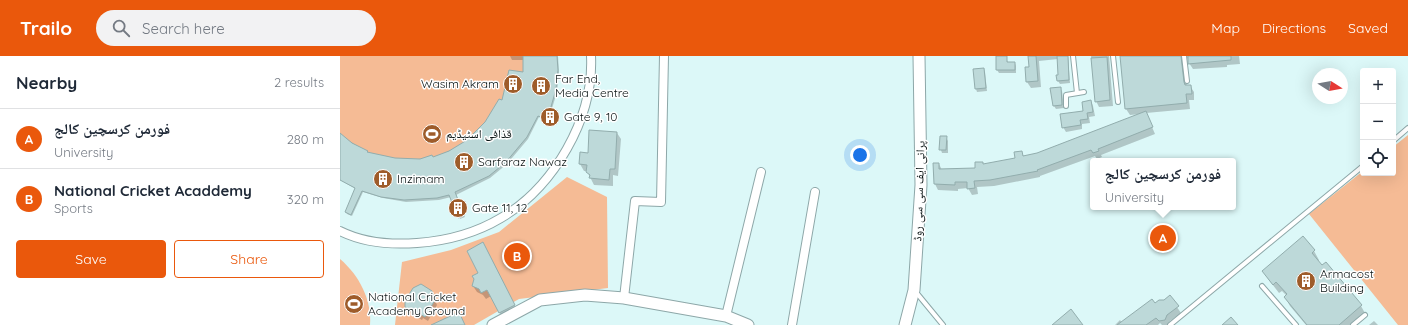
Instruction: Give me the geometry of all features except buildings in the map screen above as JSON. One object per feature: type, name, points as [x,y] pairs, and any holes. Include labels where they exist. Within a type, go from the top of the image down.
[{"type":"street","points":[[340,231],[351,236],[374,242],[404,244],[433,242],[469,232],[501,218],[524,202],[553,171],[568,148],[579,123],[585,104],[589,86],[591,56]]},
{"type":"street","points":[[624,298],[635,201],[660,202],[664,56]]},
{"type":"street","name":"پرانی ایف سی سی روڈ","points":[[905,325],[914,290],[921,185],[919,56]]},
{"type":"street","points":[[726,316],[761,172]]},
{"type":"street","points":[[792,325],[814,192]]},
{"type":"street","points":[[493,325],[540,300],[585,294],[624,298],[726,316],[748,325]]},
{"type":"lane","points":[[1073,56],[1077,93]]},
{"type":"lane","points":[[1113,56],[1118,102]]},
{"type":"lane","points":[[1184,56],[1187,81]]},
{"type":"lane","points":[[1066,106],[1066,95],[1084,92]]},
{"type":"lane","points":[[1394,140],[1408,128]]},
{"type":"lane","points":[[1170,325],[1360,168]]},
{"type":"lane","points":[[1262,286],[1296,325]]},
{"type":"lane","points":[[914,290],[943,325]]},
{"type":"lane","points":[[1353,325],[1365,315]]},
{"type":"shaded area","name":"قذافی اسٹیڈیم","points":[[340,56],[545,56],[519,142],[340,179]]},
{"type":"shaded area","points":[[1408,135],[1408,325],[1398,325],[1309,214],[1360,173],[1360,176],[1396,176],[1396,145]]},
{"type":"shaded area","points":[[567,177],[607,197],[608,288],[519,299],[474,325],[395,325],[402,262],[451,250],[499,232]]},
{"type":"shaded area","name":"National Cricket Academy Ground","points":[[340,259],[347,265],[363,289],[369,306],[370,325],[340,325]]},
{"type":"place","name":"Wasim Akram","points":[[513,84]]},
{"type":"place","name":"Far End, Media Centre","points":[[541,86]]},
{"type":"place","name":"Gate 9, 10","points":[[550,117]]},
{"type":"place","name":"قذافی اسٹیڈیم","points":[[432,134]]},
{"type":"place","name":"Sarfaraz Nawaz","points":[[464,162]]},
{"type":"place","name":"Inzimam","points":[[383,179]]},
{"type":"place","name":"Gate 11, 12","points":[[458,208]]},
{"type":"place","name":"فورمن کرسچین کالج","points":[[1163,238]]},
{"type":"place","name":"National Cricket Acaddemy","points":[[517,256]]},
{"type":"place","name":"Armacost Building","points":[[1306,281]]},
{"type":"place","name":"National Cricket Academy Ground","points":[[354,304]]}]
